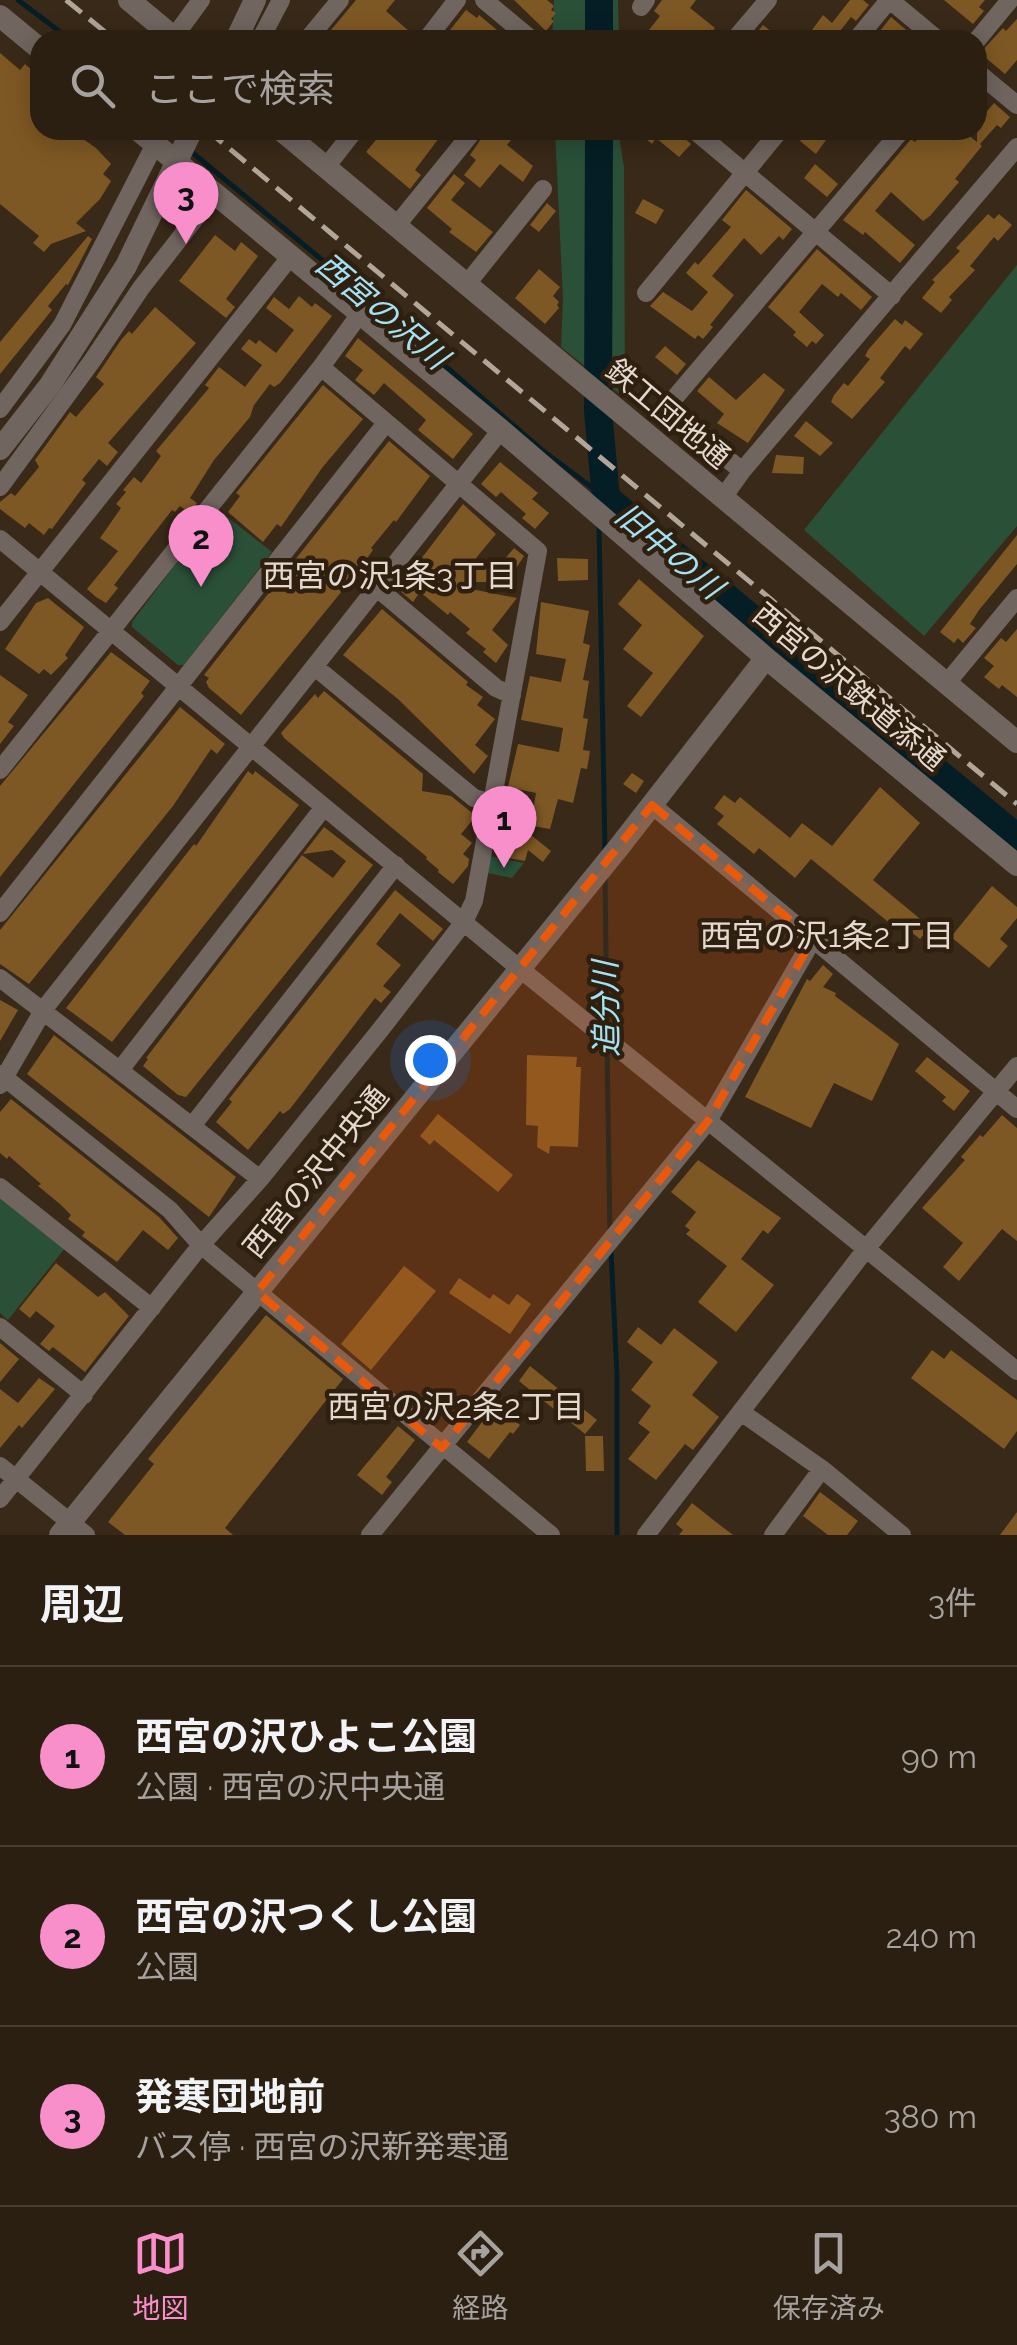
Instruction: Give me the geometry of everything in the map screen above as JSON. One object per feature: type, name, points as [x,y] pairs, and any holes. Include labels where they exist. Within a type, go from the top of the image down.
[{"type":"street","points":[[129,0],[165,30]]},
{"type":"street","points":[[180,30],[201,0]]},
{"type":"street","points":[[241,30],[255,0]]},
{"type":"street","points":[[265,30],[281,0]]},
{"type":"street","points":[[316,30],[340,0]]},
{"type":"street","points":[[434,30],[457,0]]},
{"type":"street","points":[[484,0],[520,30]]},
{"type":"street","points":[[742,30],[768,0]]},
{"type":"street","points":[[864,30],[890,0],[926,30]]},
{"type":"street","points":[[985,30],[1010,0]]},
{"type":"street","points":[[0,16],[30,41]]},
{"type":"street","points":[[987,80],[1017,105]]},
{"type":"street","points":[[0,410],[62,325],[145,140]]},
{"type":"street","name":"西宮の沢鉄道添通","points":[[150,140],[1017,865]]},
{"type":"street","points":[[0,448],[50,384],[126,266],[187,140]]},
{"type":"street","name":"鉄工団地通","points":[[293,140],[946,684],[1014,734]]},
{"type":"street","points":[[326,168],[348,140]]},
{"type":"street","points":[[396,226],[466,140]]},
{"type":"street","points":[[706,140],[892,296]]},
{"type":"street","points":[[646,292],[772,140]]},
{"type":"street","points":[[742,472],[666,408],[894,140]]},
{"type":"street","points":[[722,499],[1017,147]]},
{"type":"street","points":[[466,285],[543,189]]},
{"type":"street","points":[[0,487],[141,288],[215,193]]},
{"type":"street","points":[[0,622],[290,256]]},
{"type":"street","points":[[0,770],[360,314]]},
{"type":"street","points":[[0,1499],[464,922],[474,901],[538,551],[320,367]]},
{"type":"street","points":[[0,913],[386,423]]},
{"type":"street","points":[[501,430],[44,1009],[2,1079],[170,1210],[201,1245],[551,1535]]},
{"type":"street","points":[[0,538],[520,968],[1017,1371]]},
{"type":"street","points":[[376,587],[496,688],[512,695]]},
{"type":"street","points":[[946,684],[1017,598]]},
{"type":"street","name":"西宮の沢中央通","points":[[72,1531],[257,1292],[619,847],[766,658]]},
{"type":"street","points":[[314,667],[474,798],[492,803]]},
{"type":"street","points":[[652,805],[1017,1108]]},
{"type":"street","points":[[120,1070],[324,806]]},
{"type":"street","points":[[192,1126],[396,865]]},
{"type":"street","points":[[370,1535],[708,1121],[813,939]]},
{"type":"street","points":[[0,978],[260,1179]]},
{"type":"street","points":[[646,1535],[866,1249],[1017,1066]]},
{"type":"street","points":[[0,1186],[152,1308]]},
{"type":"street","points":[[0,1327],[84,1395]]},
{"type":"street","points":[[741,1412],[822,1469],[897,1534]]},
{"type":"street","points":[[0,1466],[72,1531]]},
{"type":"street","points":[[773,1535],[822,1469]]},
{"type":"highlighted area","points":[[652,805],[813,939],[708,1121],[442,1448],[257,1292]]},
{"type":"green space","points":[[554,0],[618,0],[619,30],[552,30]]},
{"type":"green space","points":[[555,140],[620,140],[624,167],[625,398],[561,347],[563,299]]},
{"type":"green space","points":[[1017,265],[1017,526],[924,636],[804,530]]},
{"type":"green space","points":[[217,509],[272,552],[184,665],[178,665],[132,627],[132,622]]},
{"type":"green space","points":[[490,856],[524,863],[512,878],[487,873]]},
{"type":"green space","points":[[0,1194],[65,1248],[8,1320],[0,1313]]},
{"type":"building","points":[[356,0],[395,0],[386,11],[408,30],[331,30]]},
{"type":"building","points":[[514,0],[547,0],[554,6],[554,21],[545,30]]},
{"type":"building","points":[[662,0],[696,0],[690,8],[715,28],[649,30],[660,16],[654,11]]},
{"type":"building","points":[[850,0],[863,0],[869,5],[856,21],[851,17],[841,30],[812,30],[823,15],[832,23]]},
{"type":"building","points":[[944,0],[985,0],[979,7],[984,11],[973,24]]},
{"type":"building","points":[[466,10],[497,30],[450,30]]},
{"type":"building","points":[[891,17],[906,30],[881,30]]},
{"type":"building","points":[[1017,19],[1017,60],[1005,74],[987,59],[987,45],[1003,28],[1006,31]]},
{"type":"building","points":[[0,53],[20,70],[25,64],[30,68],[30,140],[84,140],[111,164],[103,174],[111,181],[100,199],[76,223],[86,231],[51,244],[44,252],[33,243],[39,236],[0,204]]},
{"type":"building","points":[[994,103],[1010,117],[987,136],[987,111]]},
{"type":"building","points":[[376,140],[438,140],[415,170],[421,175],[410,189],[366,152]]},
{"type":"building","points":[[480,140],[511,140],[507,145],[533,166],[523,182],[500,164],[480,188],[464,175],[476,160],[470,155]]},
{"type":"building","points":[[658,140],[686,140],[691,144],[679,157]]},
{"type":"building","points":[[801,140],[826,140],[816,154]]},
{"type":"building","points":[[910,140],[984,140],[955,179],[959,182],[923,221],[891,192],[875,211],[915,245],[900,263],[865,232],[863,235],[843,220]]},
{"type":"building","points":[[815,164],[838,184],[827,197],[804,178]]},
{"type":"building","points":[[454,174],[465,183],[451,200],[493,232],[476,252],[449,232],[452,229],[427,208]]},
{"type":"building","points":[[746,190],[792,229],[761,255],[744,238],[712,276],[734,295],[703,339],[698,335],[695,339],[650,306],[663,292],[692,311],[708,292],[686,273],[731,227],[722,220]]},
{"type":"building","points":[[643,199],[664,210],[656,224],[635,213]]},
{"type":"building","points":[[547,203],[556,211],[539,232],[530,225]]},
{"type":"building","points":[[988,214],[994,219],[999,214],[1012,225],[998,241],[994,237],[970,266],[975,270],[949,297],[952,300],[941,313],[922,298],[935,282],[932,280],[960,251],[956,248]]},
{"type":"building","points":[[215,235],[235,251],[241,242],[258,256],[226,299],[235,307],[226,318],[179,281]]},
{"type":"building","points":[[88,236],[92,239],[68,285],[48,306],[52,310],[0,374],[0,342]]},
{"type":"building","points":[[817,249],[872,297],[861,310],[841,293],[838,297],[822,284],[799,312],[824,335],[807,347],[768,307]]},
{"type":"building","points":[[539,269],[560,287],[553,296],[559,308],[545,324],[515,298]]},
{"type":"building","points":[[299,296],[332,316],[280,383],[274,387],[270,384],[250,417],[214,460],[190,498],[197,503],[189,513],[180,506],[175,512],[172,510],[114,585],[118,588],[106,603],[96,597],[87,589],[118,551],[100,538],[121,508],[116,504],[126,492],[123,490],[134,477],[141,483],[161,456],[156,451],[209,388],[205,385],[219,367],[245,387],[262,365],[241,349],[249,339],[256,344],[259,340],[276,353],[294,330],[266,308],[274,297],[289,309]]},
{"type":"building","points":[[155,307],[196,343],[108,443],[118,452],[107,466],[99,459],[52,529],[44,535],[29,523],[25,528],[0,509],[0,502],[11,493],[15,496],[39,467],[35,460],[70,412],[76,417],[104,384],[96,377],[121,340],[129,331],[132,334]]},
{"type":"building","points":[[895,319],[902,325],[905,320],[923,334],[910,350],[905,346],[880,378],[885,382],[852,419],[831,402],[834,395],[844,383],[848,386],[870,359],[865,356],[868,350]]},
{"type":"building","points":[[358,338],[473,434],[453,459],[418,430],[426,420],[384,383],[374,395],[355,380],[363,370],[345,356]]},
{"type":"building","points":[[665,346],[686,364],[677,375],[655,357]]},
{"type":"building","points":[[764,373],[785,390],[748,443],[717,423],[724,414],[697,391],[709,377],[736,400]]},
{"type":"building","points":[[323,385],[363,419],[322,468],[281,527],[277,524],[263,542],[228,512],[240,496],[236,493]]},
{"type":"building","points":[[806,421],[833,443],[820,456],[794,436]]},
{"type":"building","points":[[389,441],[430,476],[241,715],[209,688],[209,678],[204,675]]},
{"type":"building","points":[[776,455],[804,457],[803,474],[772,473]]},
{"type":"building","points":[[500,462],[538,493],[532,499],[549,513],[535,529],[522,518],[526,514],[501,492],[496,497],[481,484]]},
{"type":"building","points":[[463,504],[496,534],[476,558],[493,573],[514,548],[524,556],[507,582],[472,582],[471,589],[517,598],[492,630],[508,645],[496,663],[466,633],[470,629],[450,612],[448,615],[420,592],[413,602],[398,589]]},
{"type":"building","points":[[1017,535],[1017,564],[970,624],[976,628],[963,643],[958,638],[954,643],[940,632]]},
{"type":"building","points":[[557,558],[588,559],[588,580],[558,581]]},
{"type":"building","points":[[639,579],[704,636],[641,717],[627,706],[653,673],[623,649],[642,625],[618,604]]},
{"type":"building","points":[[48,598],[84,627],[65,655],[68,658],[51,675],[44,669],[39,674],[5,649],[36,603]]},
{"type":"building","points":[[541,602],[589,611],[583,643],[590,645],[583,680],[589,681],[583,750],[590,751],[587,769],[581,768],[573,803],[558,799],[550,829],[516,823],[551,851],[543,862],[528,850],[525,861],[508,858],[512,830],[500,827],[504,809],[532,816],[536,793],[508,787],[518,744],[559,752],[563,728],[521,720],[530,676],[561,682],[566,659],[536,654]]},
{"type":"building","points":[[382,609],[483,697],[477,705],[495,719],[475,745],[488,756],[474,774],[398,699],[343,655]]},
{"type":"building","points":[[1017,629],[1017,697],[984,677],[994,666],[984,658],[1001,638],[1006,642]]},
{"type":"building","points":[[111,652],[150,681],[141,693],[144,696],[0,877],[0,786]]},
{"type":"building","points":[[0,675],[28,695],[8,722],[14,726],[0,744]]},
{"type":"building","points":[[324,691],[423,774],[422,791],[451,796],[476,816],[461,834],[472,843],[463,854],[469,859],[468,866],[453,884],[427,857],[284,738],[281,733],[315,694],[318,698]]},
{"type":"building","points":[[180,707],[225,744],[217,754],[211,749],[173,806],[29,984],[0,964],[0,930]]},
{"type":"building","points":[[248,771],[253,775],[255,771],[299,805],[112,1042],[66,1008],[196,846]]},
{"type":"building","points":[[632,773],[644,781],[636,793],[623,784]]},
{"type":"building","points":[[880,787],[920,823],[873,880],[930,927],[920,939],[901,924],[897,929],[811,859],[795,878],[759,848],[754,854],[717,824],[724,816],[714,808],[724,795],[735,803],[740,797],[790,838],[802,823],[832,846]]},
{"type":"building","points":[[324,827],[373,865],[186,1097],[178,1095],[143,1066],[146,1058],[302,855],[333,878],[346,861],[332,850],[303,854]]},
{"type":"building","points":[[992,886],[1017,907],[1017,918],[1000,939],[1008,946],[989,968],[951,937]]},
{"type":"building","points":[[395,890],[443,929],[433,941],[400,913],[376,944],[401,965],[383,986],[391,992],[381,1003],[375,998],[290,1109],[283,1114],[280,1111],[248,1150],[216,1122],[232,1102],[229,1099]]},
{"type":"building","points":[[823,965],[833,974],[823,987],[899,1044],[872,1101],[834,1083],[811,1128],[745,1097],[807,979],[810,981]]},
{"type":"building","points":[[0,1000],[18,1010],[0,1041]]},
{"type":"building","points":[[54,1035],[236,1177],[209,1217],[27,1074]]},
{"type":"building","points":[[527,1055],[577,1057],[576,1067],[581,1067],[578,1147],[550,1146],[549,1154],[537,1147],[538,1126],[526,1125]]},
{"type":"building","points":[[927,1057],[970,1091],[954,1111],[942,1101],[946,1097],[915,1071]]},
{"type":"building","points":[[11,1099],[159,1217],[178,1238],[168,1250],[143,1230],[117,1262],[82,1236],[85,1232],[68,1219],[71,1215],[38,1186],[41,1184],[9,1156],[7,1159],[0,1153],[0,1112]]},
{"type":"building","points":[[438,1114],[513,1175],[498,1192],[434,1140],[430,1145],[420,1136]]},
{"type":"building","points":[[1002,1115],[1017,1128],[1017,1241],[1002,1229],[959,1281],[943,1267],[963,1243],[922,1208],[965,1160],[961,1157]]},
{"type":"building","points":[[698,1160],[781,1218],[768,1234],[763,1230],[741,1259],[774,1285],[736,1332],[698,1302],[727,1266],[686,1234],[690,1230],[685,1226],[696,1212],[671,1192]]},
{"type":"building","points":[[56,1263],[98,1297],[105,1292],[129,1316],[85,1372],[53,1347],[49,1351],[40,1344],[55,1326],[36,1311],[30,1318],[19,1309]]},
{"type":"building","points":[[404,1266],[436,1291],[371,1370],[341,1344]]},
{"type":"building","points":[[459,1278],[490,1299],[493,1294],[509,1305],[517,1294],[531,1304],[510,1334],[449,1293]]},
{"type":"building","points":[[266,1315],[343,1379],[225,1528],[233,1535],[125,1535],[108,1522],[154,1464],[148,1459]]},
{"type":"building","points":[[638,1327],[661,1345],[674,1328],[718,1362],[692,1395],[719,1417],[693,1450],[685,1444],[656,1480],[628,1459],[650,1432],[638,1423],[651,1406],[631,1390],[653,1362],[627,1342]]},
{"type":"building","points":[[0,1343],[19,1359],[0,1382]]},
{"type":"building","points":[[932,1350],[944,1359],[951,1350],[1017,1400],[1017,1431],[1004,1449],[911,1378]]},
{"type":"building","points":[[530,1366],[597,1420],[585,1434],[519,1381]]},
{"type":"building","points":[[39,1378],[55,1389],[0,1448],[0,1389],[18,1403]]},
{"type":"building","points":[[494,1406],[520,1425],[489,1459],[467,1442]]},
{"type":"building","points":[[398,1426],[415,1440],[386,1477],[392,1482],[382,1495],[357,1475]]},
{"type":"building","points":[[585,1436],[603,1436],[604,1471],[586,1471]]},
{"type":"building","points":[[820,1492],[858,1521],[847,1535],[828,1535],[803,1516]]},
{"type":"building","points":[[692,1503],[733,1535],[679,1535],[683,1530],[676,1524]]},
{"type":"building","points":[[1017,1512],[1017,1535],[1000,1535]]},
{"type":"waterway","name":"西宮の沢川","points":[[18,0],[58,30]]},
{"type":"waterway","name":"旧中の川","points":[[599,0],[599,30]]},
{"type":"waterway","name":"旧中の川","points":[[599,140],[598,411],[606,498],[1017,838]]},
{"type":"waterway","name":"西宮の沢川","points":[[188,149],[542,450],[606,498]]},
{"type":"waterway","name":"追分川","points":[[599,526],[605,850]]},
{"type":"waterway","name":"追分川","points":[[605,876],[607,1035]]},
{"type":"waterway","name":"追分川","points":[[607,1046],[610,1235]]},
{"type":"waterway","name":"追分川","points":[[611,1251],[617,1376],[617,1535]]},
{"type":"railway","points":[[66,0],[103,30]]},
{"type":"railway","points":[[219,140],[1017,804]]},
{"type":"place","name":"発寒団地前","points":[[186,244]]},
{"type":"place","name":"西宮の沢つくし公園","points":[[201,587]]},
{"type":"place","name":"西宮の沢ひよこ公園","points":[[504,868]]},
{"type":"district","name":"西宮の沢1条3丁目","points":[[390,576]]},
{"type":"district","name":"西宮の沢1条2丁目","points":[[827,936]]},
{"type":"district","name":"西宮の沢2条2丁目","points":[[456,1407]]}]
